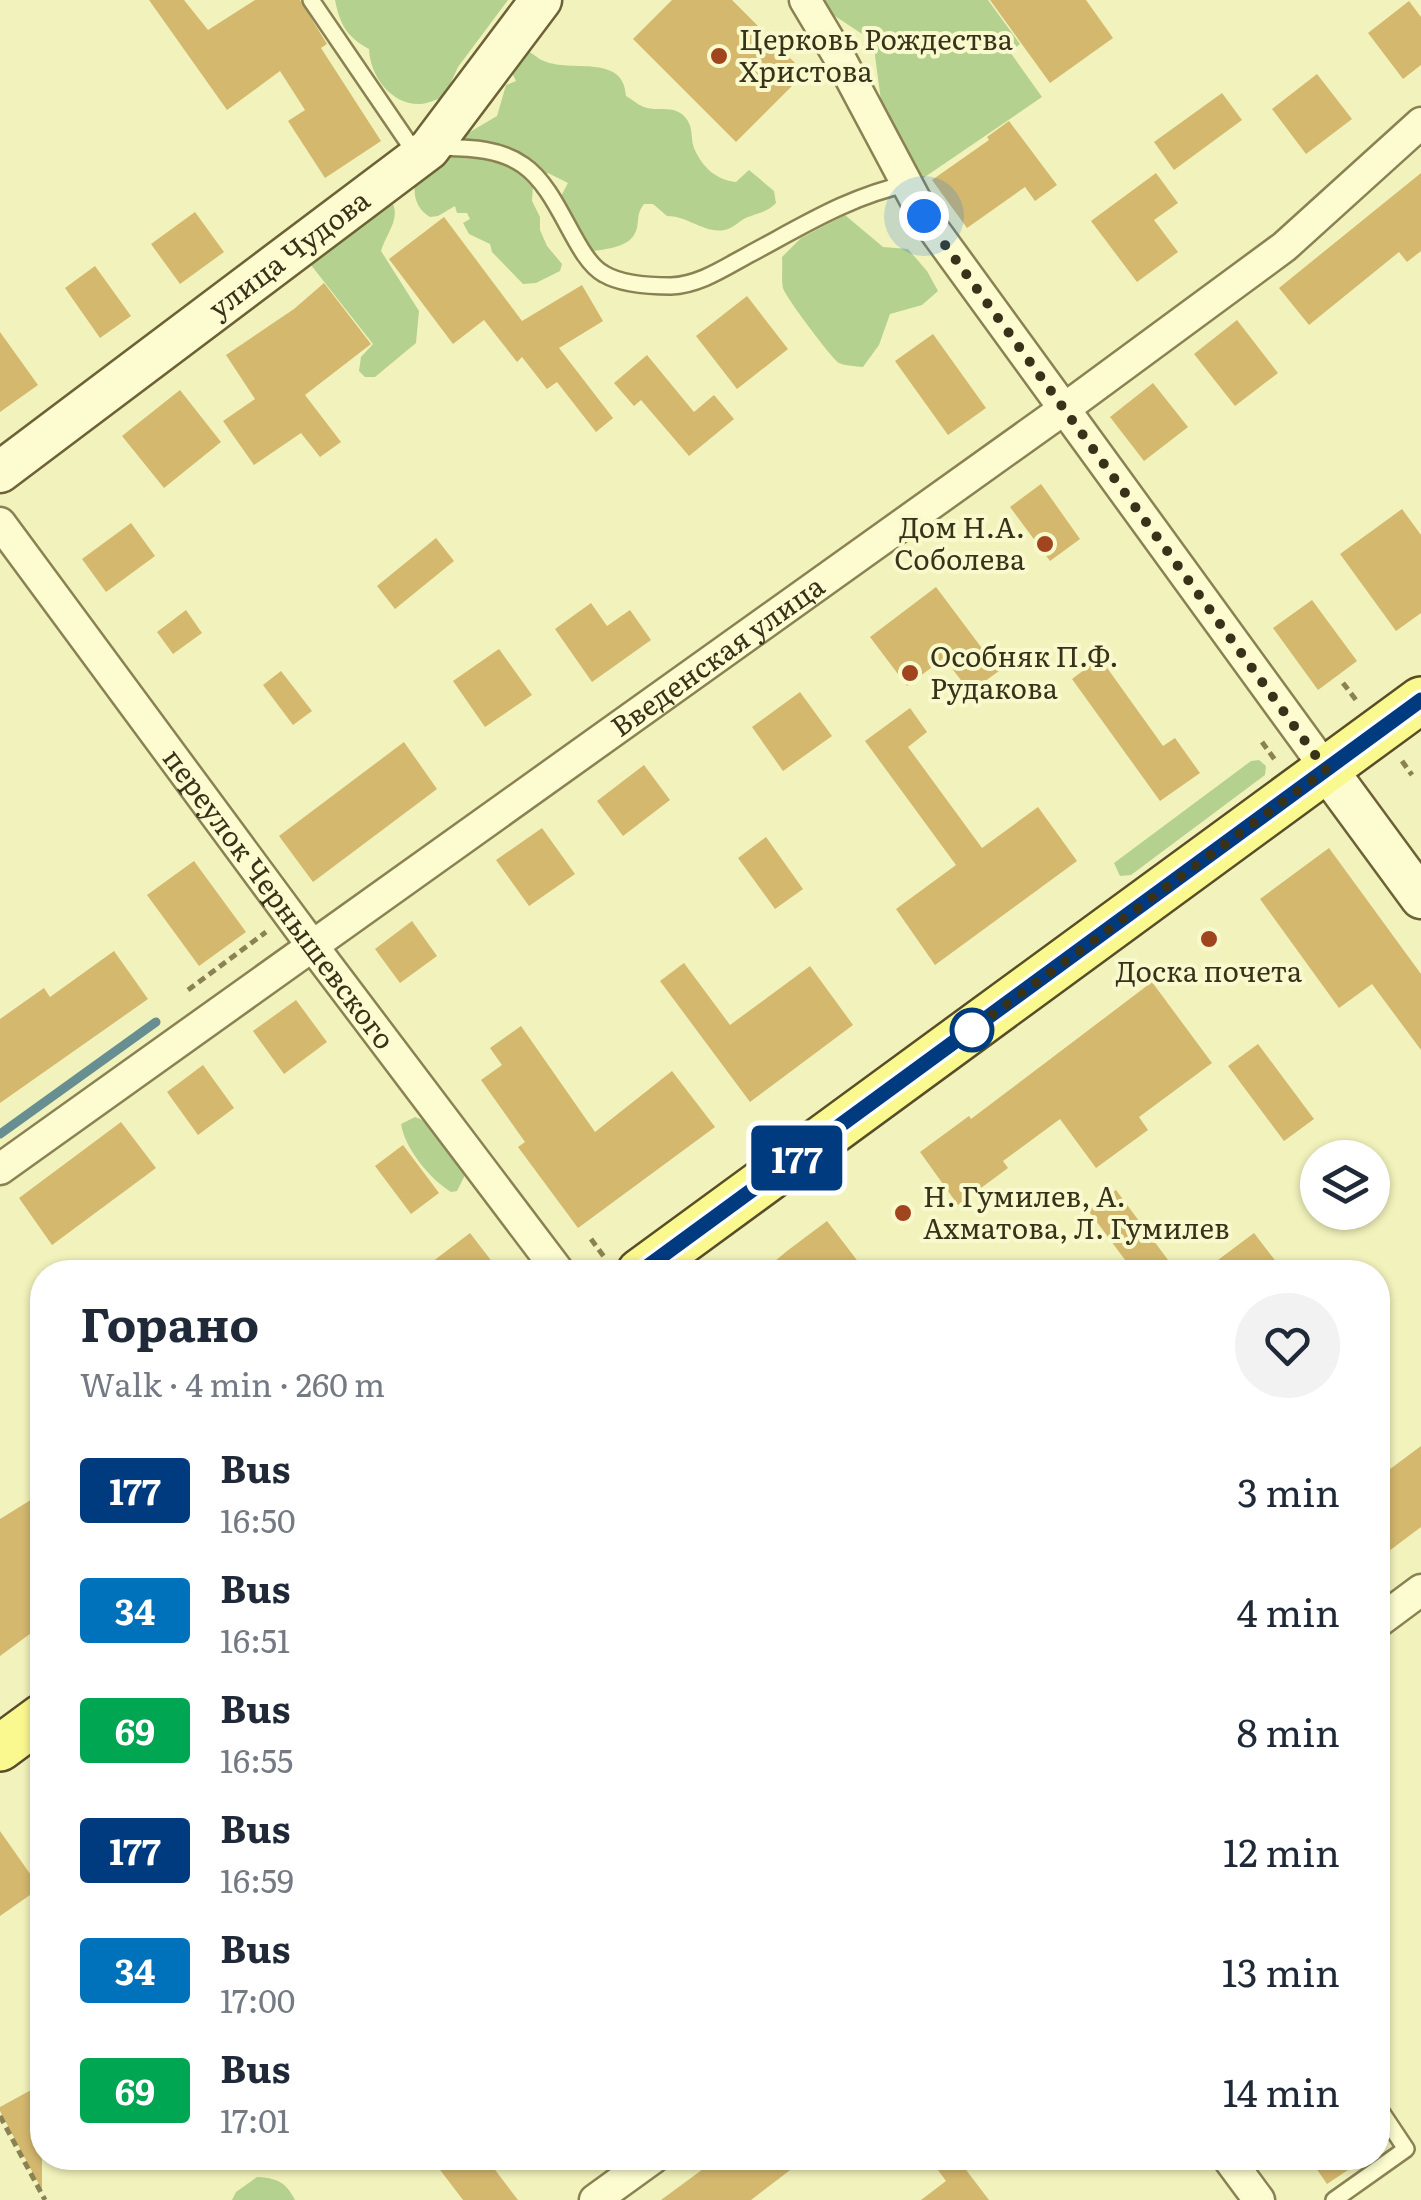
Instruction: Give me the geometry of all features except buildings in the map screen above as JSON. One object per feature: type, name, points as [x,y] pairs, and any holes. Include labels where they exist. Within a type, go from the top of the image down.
[{"type":"main road","points":[[634,1260],[1421,700]]},
{"type":"main road","points":[[0,1748],[30,1726]]},
{"type":"street","name":"улица Чудова","points":[[0,472],[424,152],[541,0]]},
{"type":"street","points":[[804,0],[842,62],[924,216],[1421,898]]},
{"type":"street","name":"Введенская улица","points":[[0,1169],[1284,248],[1421,123]]},
{"type":"street","name":"переулок Чернышевского","points":[[0,523],[551,1260]]},
{"type":"street","points":[[1390,1613],[1421,1590]]},
{"type":"street","points":[[595,2200],[636,2170]]},
{"type":"street","points":[[1237,2170],[1260,2200]]},
{"type":"lane","points":[[311,0],[424,152],[472,148],[500,153],[523,165],[559,205],[584,253],[602,274],[656,285],[691,283],[864,196],[908,184]]},
{"type":"lane","points":[[1390,2125],[1406,2149],[1390,2160]]},
{"type":"lane","points":[[1334,2200],[1376,2170]]},
{"type":"path","points":[[188,990],[290,915]]},
{"type":"path","points":[[591,1239],[616,1260]]},
{"type":"path","points":[[0,2116],[45,2200]]},
{"type":"green space","points":[[335,0],[508,0],[458,67],[444,97],[420,104],[400,100],[384,87],[373,69],[369,49],[346,29]]},
{"type":"green space","points":[[816,0],[988,0],[1020,44],[1010,52],[1042,97],[916,183],[882,108],[873,41]]},
{"type":"green space","points":[[522,48],[555,64],[606,69],[623,83],[626,96],[639,104],[681,113],[690,125],[697,155],[710,171],[736,182],[749,170],[774,191],[776,203],[720,230],[667,216],[653,204],[644,204],[631,239],[620,246],[594,251],[584,243],[560,198],[568,183],[548,173],[533,185],[532,201],[547,246],[562,264],[560,271],[536,283],[523,284],[492,252],[490,244],[469,234],[463,223],[470,219],[467,213],[457,213],[455,206],[430,217],[418,205],[415,190],[416,179],[446,164],[458,139],[497,116],[506,85],[516,81],[511,71]]},
{"type":"green space","points":[[392,202],[394,220],[381,251],[419,311],[416,343],[375,377],[365,377],[359,371],[361,357],[373,344],[307,260]]},
{"type":"green space","points":[[845,215],[883,247],[908,249],[938,291],[922,305],[890,314],[879,345],[863,367],[841,364],[835,359],[782,284],[782,257],[801,238]]},
{"type":"green space","points":[[1259,760],[1266,766],[1265,775],[1131,875],[1120,876],[1114,863],[1251,761]]},
{"type":"green space","points":[[415,1117],[439,1133],[466,1173],[457,1191],[451,1192],[435,1179],[413,1153],[401,1124]]},
{"type":"green space","points":[[257,2177],[280,2182],[295,2200],[232,2200],[236,2192]]},
{"type":"waterway","points":[[0,1134],[156,1022]]},
{"type":"bus line","name":"177","points":[[656,1260],[1421,700]]},
{"type":"place","name":"Церковь Рождества Христова","points":[[719,56]]},
{"type":"place","name":"Дом Н.А. Соболева","points":[[1045,544]]},
{"type":"place","name":"Особняк П.Ф. Рудакова","points":[[910,673]]},
{"type":"place","name":"Доска почета","points":[[1209,939]]},
{"type":"place","name":"Н. Гумилев, А. Ахматова, Л. Гумилев","points":[[903,1213]]},
{"type":"route","points":[[924,216],[1326,770],[958,1040],[972,1030]]}]
